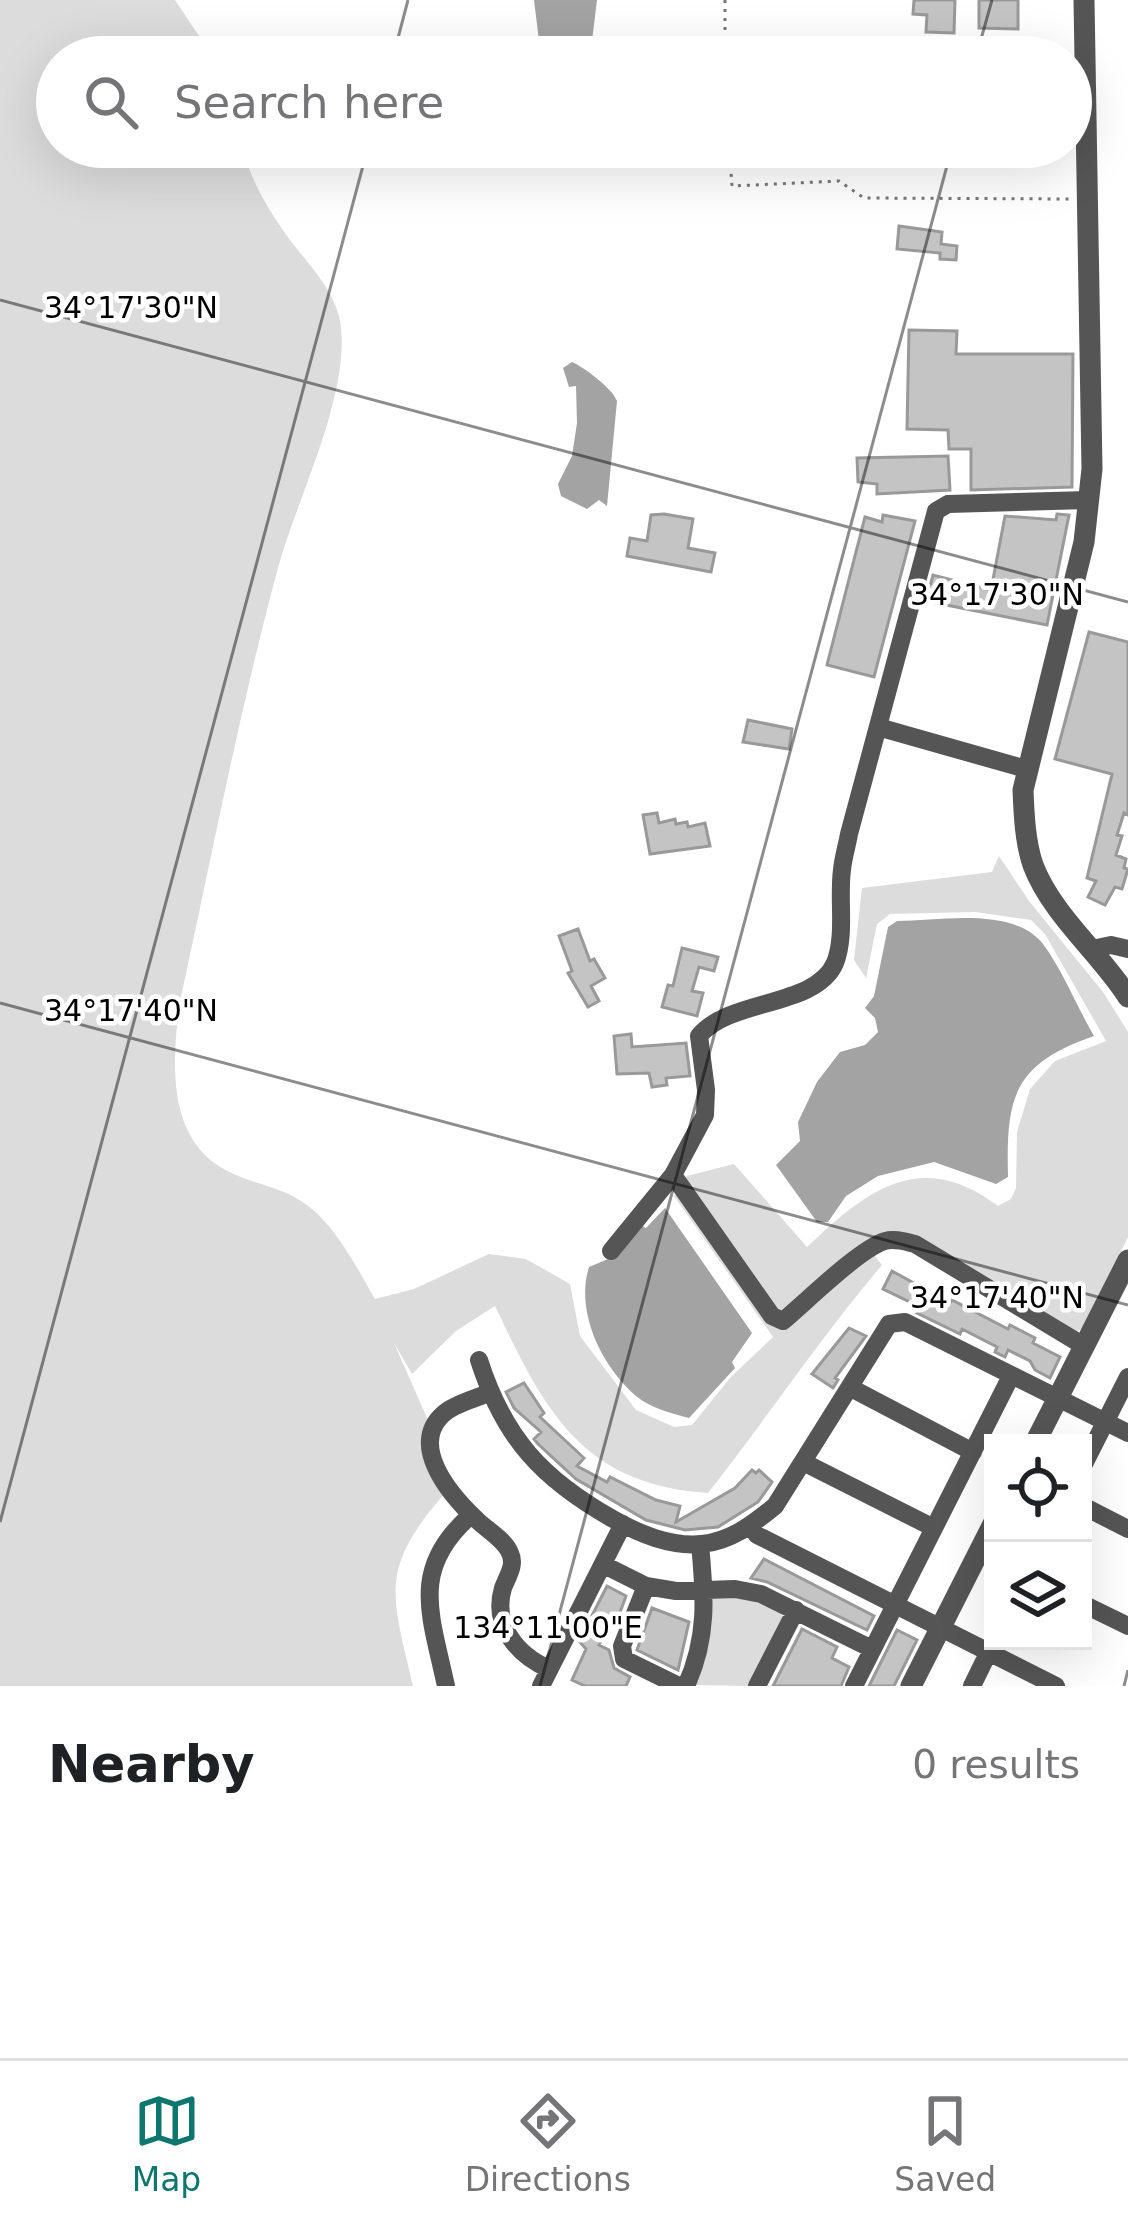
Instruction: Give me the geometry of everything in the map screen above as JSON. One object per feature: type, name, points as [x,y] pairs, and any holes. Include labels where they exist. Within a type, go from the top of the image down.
[{"type":"street","points":[[1084,0],[1085,36]]},
{"type":"street","points":[[1087,168],[1092,469],[1075,585],[1026,769],[1025,831],[1034,867],[1053,900],[1128,997]]},
{"type":"street","points":[[611,1251],[673,1175],[705,1115],[699,1036],[704,1029],[818,982],[834,963],[842,871],[936,512],[948,504],[1088,500]]},
{"type":"street","points":[[878,727],[1026,769]]},
{"type":"street","points":[[1092,949],[1111,945],[1128,949]]},
{"type":"street","points":[[673,1175],[772,1316],[783,1321],[865,1254],[885,1241],[898,1240],[915,1244],[1084,1346]]},
{"type":"street","points":[[1040,1434],[1128,1260]]},
{"type":"street","points":[[478,1360],[489,1393],[516,1441],[538,1467],[575,1498],[667,1542],[700,1544],[751,1526],[775,1506],[890,1324],[905,1322],[1128,1433]]},
{"type":"street","points":[[854,1686],[1011,1376]]},
{"type":"street","points":[[1092,1448],[1128,1377]]},
{"type":"street","points":[[850,1388],[973,1452]]},
{"type":"street","points":[[489,1393],[449,1409],[434,1423],[430,1458],[471,1515],[513,1558],[502,1592],[505,1629],[545,1678],[623,1524]]},
{"type":"street","points":[[805,1463],[934,1528]]},
{"type":"street","points":[[1092,1511],[1128,1529]]},
{"type":"street","points":[[446,1686],[427,1597],[430,1575],[450,1533],[471,1515]]},
{"type":"street","points":[[751,1526],[758,1535],[894,1606],[984,1644]]},
{"type":"street","points":[[911,1686],[984,1542]]},
{"type":"street","points":[[646,1586],[622,1646],[624,1659],[682,1686],[703,1641],[700,1544]]},
{"type":"street","points":[[604,1564],[646,1586],[760,1594],[872,1649]]},
{"type":"street","points":[[1092,1608],[1128,1626]]},
{"type":"street","points":[[757,1686],[796,1610]]},
{"type":"street","points":[[972,1686],[990,1650]]},
{"type":"street","points":[[997,1650],[1056,1686]]},
{"type":"path","points":[[725,0],[725,36]]},
{"type":"path","points":[[731,168],[732,186],[838,182],[863,198],[1087,200]]},
{"type":"shaded area","points":[[0,0],[175,0],[199,36],[36,36],[36,168],[249,168],[266,204],[326,286],[337,309],[342,349],[331,412],[264,622],[179,1006],[175,1054],[179,1103],[197,1145],[213,1162],[288,1194],[315,1212],[344,1247],[375,1299],[414,1289],[489,1254],[526,1259],[570,1284],[580,1336],[636,1410],[674,1427],[692,1425],[730,1378],[773,1337],[674,1196],[687,1176],[734,1164],[807,1247],[851,1209],[895,1183],[944,1180],[998,1206],[1011,1199],[1016,1188],[1017,1132],[1030,1089],[1055,1061],[1106,1041],[1045,934],[1031,920],[975,912],[890,914],[877,924],[866,978],[854,960],[862,888],[992,872],[999,856],[1128,1032],[1128,1237],[1083,1328],[1073,1334],[913,1239],[868,1247],[882,1265],[708,1493],[664,1487],[628,1475],[572,1435],[531,1378],[495,1306],[456,1331],[412,1374],[394,1343],[427,1418],[422,1444],[445,1493],[409,1543],[396,1584],[413,1686],[0,1686]]},
{"type":"shaded area","points":[[534,0],[597,0],[593,36],[538,36]]},
{"type":"shaded area","points":[[572,362],[598,379],[617,401],[607,506],[599,500],[587,509],[561,496],[558,484],[572,456],[577,423],[576,386],[569,387],[563,368]]},
{"type":"shaded area","points":[[974,918],[1013,924],[1030,932],[1050,955],[1094,1036],[1046,1059],[1020,1087],[1009,1125],[1008,1177],[996,1184],[934,1162],[878,1176],[846,1196],[828,1222],[817,1222],[776,1165],[800,1141],[798,1122],[817,1082],[840,1052],[865,1045],[878,1032],[875,1018],[865,1008],[874,996],[888,927],[897,921]]},
{"type":"shaded area","points":[[665,1208],[752,1333],[732,1362],[735,1368],[689,1418],[648,1404],[623,1384],[594,1337],[586,1302],[589,1267],[620,1254],[641,1225],[646,1228]]},
{"type":"shaded area","points":[[710,1597],[755,1599],[781,1611],[783,1620],[749,1686],[691,1685],[710,1631]]},
{"type":"building","points":[[914,0],[955,0],[954,33],[926,32],[927,15],[913,14]]},
{"type":"building","points":[[979,0],[1018,0],[1018,29],[979,28]]},
{"type":"building","points":[[899,226],[942,232],[941,244],[957,246],[956,260],[940,259],[940,253],[897,249]]},
{"type":"building","points":[[909,330],[957,331],[956,354],[1073,354],[1072,487],[971,490],[971,449],[949,449],[948,430],[907,429]]},
{"type":"building","points":[[948,456],[950,490],[877,494],[877,484],[858,482],[857,458]]},
{"type":"building","points":[[1057,514],[1069,515],[1047,625],[926,601],[933,575],[991,590],[1005,516],[1056,520]]},
{"type":"building","points":[[651,515],[693,519],[688,548],[715,553],[711,572],[627,556],[630,538],[647,541]]},
{"type":"building","points":[[883,515],[915,521],[874,677],[827,665],[865,517],[882,522]]},
{"type":"building","points":[[1089,632],[1128,642],[1128,815],[1124,813],[1117,835],[1122,836],[1116,855],[1126,859],[1124,868],[1128,869],[1122,889],[1115,887],[1105,905],[1088,897],[1096,881],[1087,878],[1112,774],[1055,759]]},
{"type":"building","points":[[748,720],[792,729],[789,749],[743,742]]},
{"type":"building","points":[[657,813],[659,823],[675,819],[676,824],[687,822],[688,827],[705,823],[710,846],[650,854],[643,815]]},
{"type":"building","points":[[578,929],[590,961],[594,959],[605,978],[591,986],[599,1001],[588,1007],[568,973],[572,971],[559,936]]},
{"type":"building","points":[[682,948],[718,957],[714,971],[699,967],[692,991],[703,993],[697,1016],[662,1007],[668,985],[673,986]]},
{"type":"building","points":[[631,1034],[632,1047],[686,1043],[690,1076],[666,1078],[667,1085],[652,1087],[649,1073],[617,1074],[614,1036]]},
{"type":"building","points":[[892,1271],[950,1303],[1035,1338],[1033,1343],[1060,1357],[1050,1378],[1008,1350],[1005,1357],[995,1352],[997,1347],[962,1329],[960,1334],[917,1313],[920,1307],[883,1289]]},
{"type":"building","points":[[849,1328],[866,1336],[835,1378],[833,1388],[812,1374]]},
{"type":"building","points":[[524,1383],[544,1413],[540,1417],[584,1458],[577,1466],[607,1482],[610,1477],[656,1500],[680,1506],[676,1522],[735,1488],[752,1470],[759,1470],[772,1482],[758,1502],[718,1527],[685,1530],[646,1520],[576,1479],[538,1444],[534,1439],[541,1432],[514,1408],[506,1392]]},
{"type":"building","points":[[764,1559],[874,1616],[867,1630],[751,1578]]},
{"type":"building","points":[[607,1586],[626,1596],[615,1626],[610,1623],[599,1645],[609,1650],[614,1668],[630,1677],[626,1686],[585,1686],[572,1680],[586,1649],[579,1641]]},
{"type":"building","points":[[652,1608],[689,1622],[678,1670],[637,1650]]},
{"type":"building","points":[[802,1629],[837,1647],[832,1658],[849,1667],[841,1686],[773,1686]]},
{"type":"building","points":[[897,1630],[917,1640],[894,1686],[869,1686]]}]
